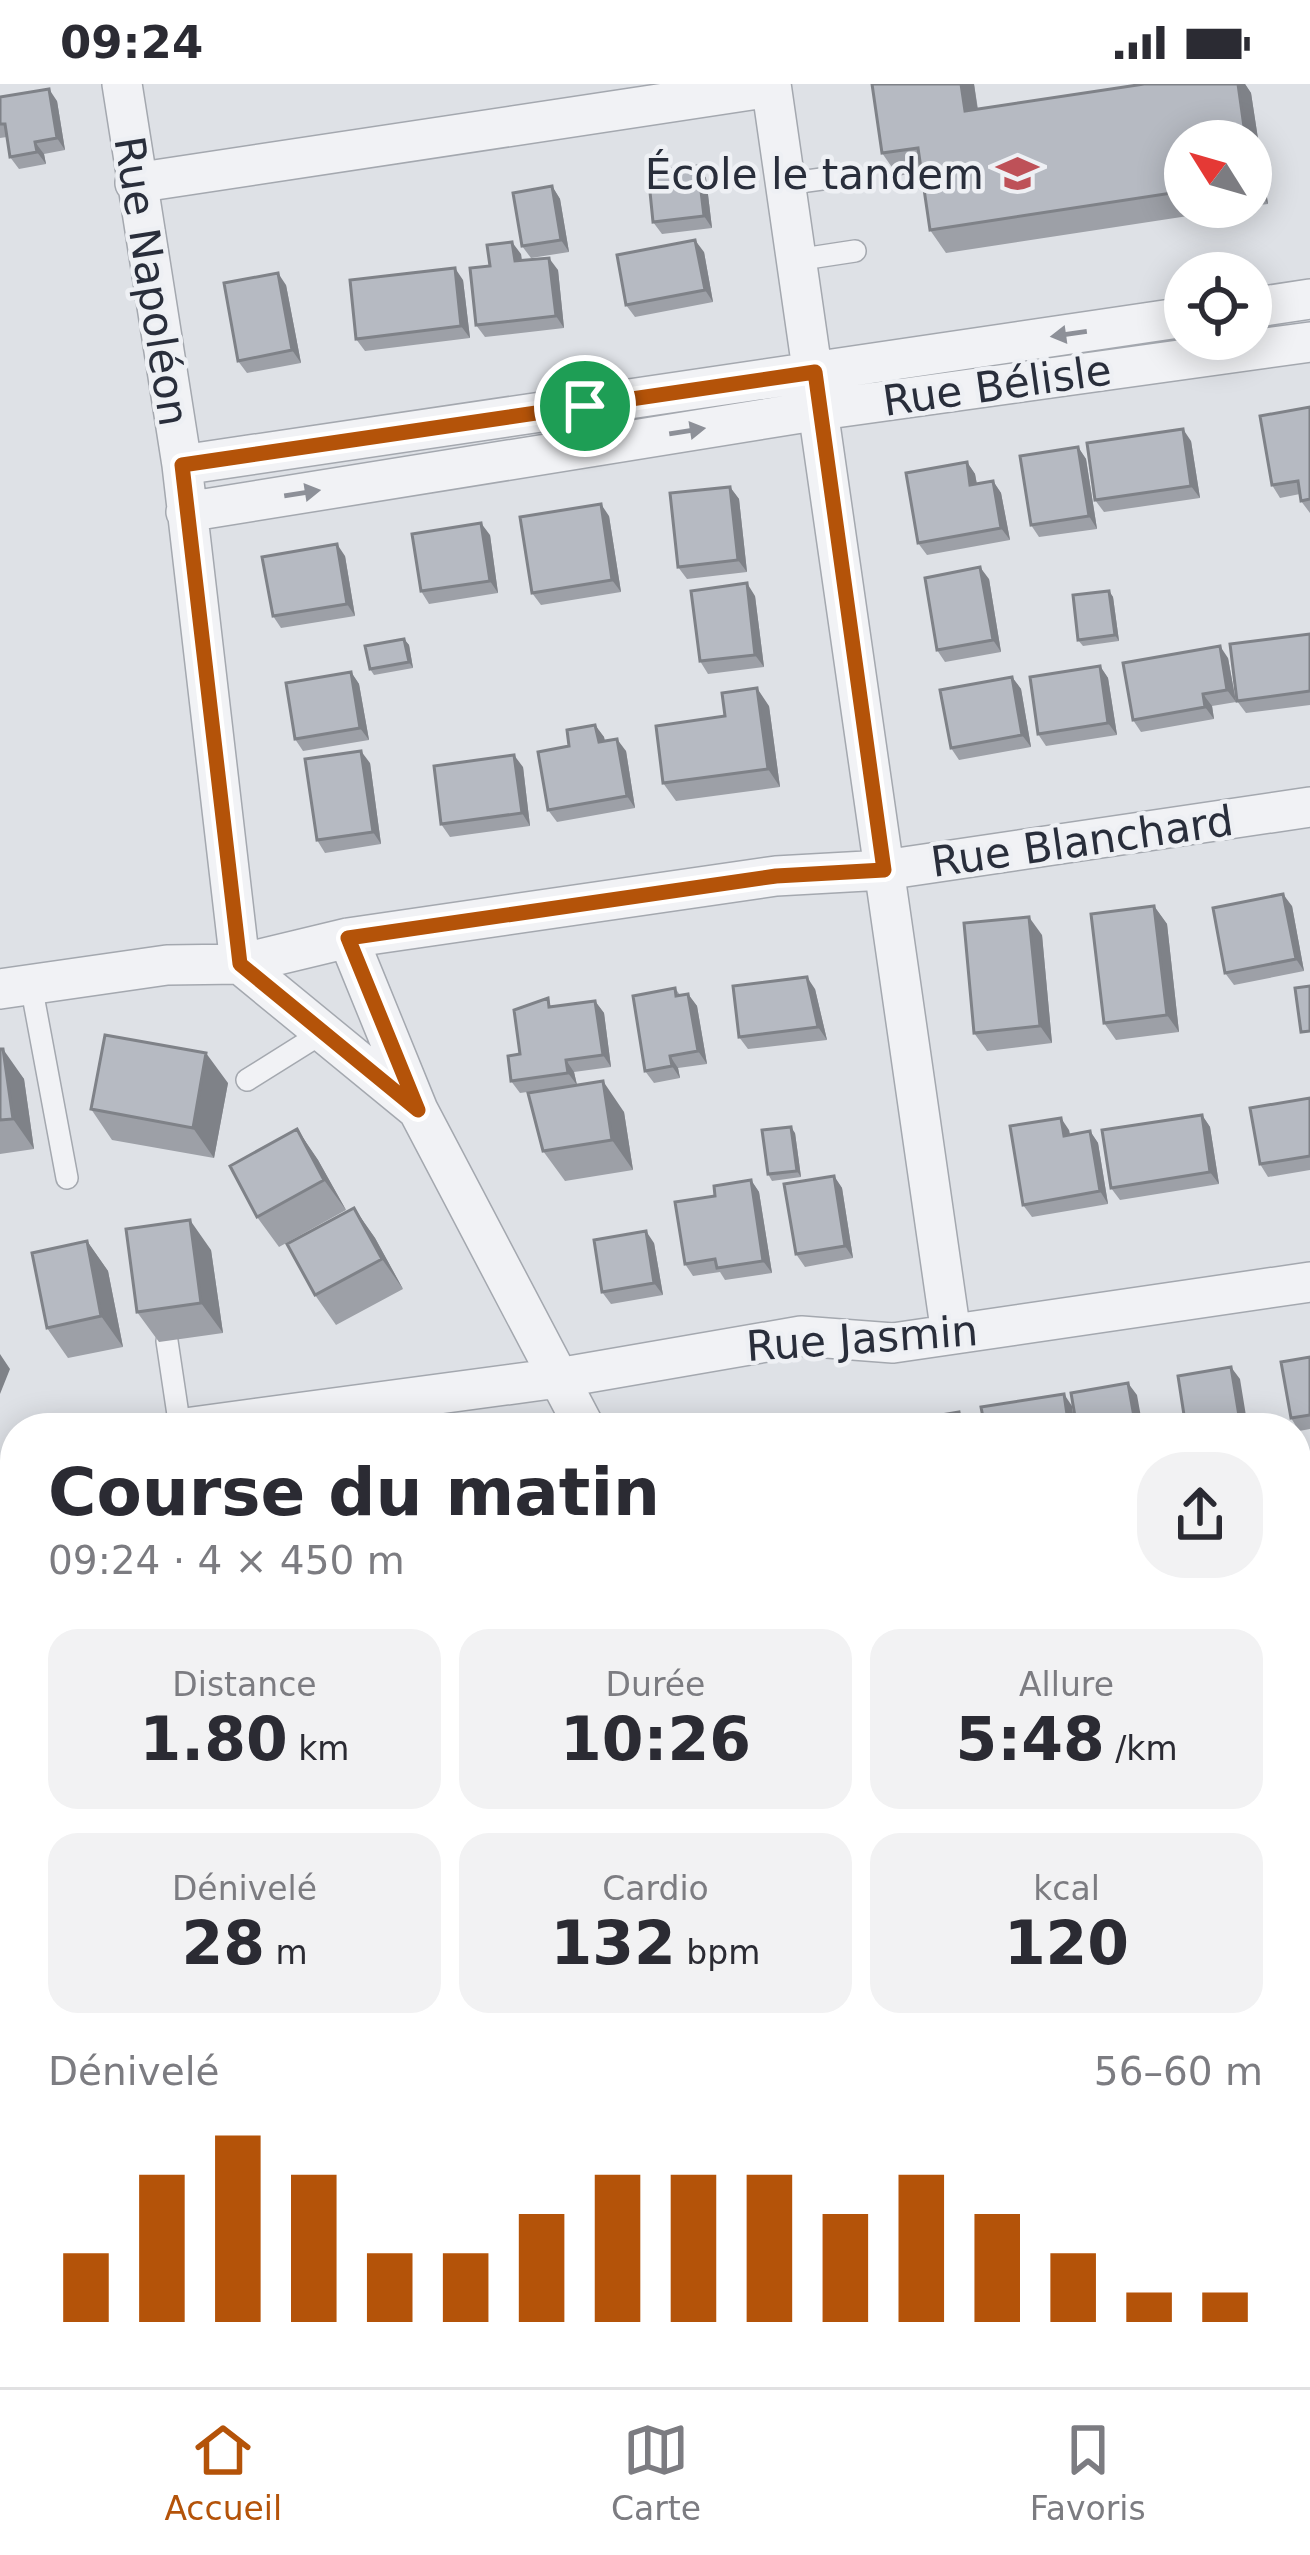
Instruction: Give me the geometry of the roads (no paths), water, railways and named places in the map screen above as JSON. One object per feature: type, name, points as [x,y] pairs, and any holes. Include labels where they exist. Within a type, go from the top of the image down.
[{"type":"street","name":"Rue Napoléon","points":[[122,84],[182,465],[240,964]]},
{"type":"street","points":[[135,182],[771,86],[951,1334]]},
{"type":"street","points":[[1272,305],[1310,299]]},
{"type":"street","name":"Rue Bélisle","points":[[186,512],[1164,321]]},
{"type":"street","name":"Rue Bélisle","points":[[182,465],[818,391],[1310,342]]},
{"type":"street","name":"Rue Blanchard","points":[[15,987],[167,965],[240,964],[348,938],[776,876],[884,870],[1310,807]]},
{"type":"street","points":[[348,938],[418,1110],[577,1413]]},
{"type":"street","points":[[240,964],[418,1110]]},
{"type":"street","name":"Rue Jasmin","points":[[295,1413],[557,1378],[801,1336],[892,1342],[1310,1282]]},
{"type":"lane","points":[[785,184],[851,175]]},
{"type":"lane","points":[[796,260],[855,250]]},
{"type":"lane","points":[[15,987],[67,1178]]},
{"type":"lane","points":[[248,1079],[322,1034]]},
{"type":"lane","points":[[167,1341],[180,1413]]},
{"type":"place","name":"École le tandem","points":[[1018,174]]}]
